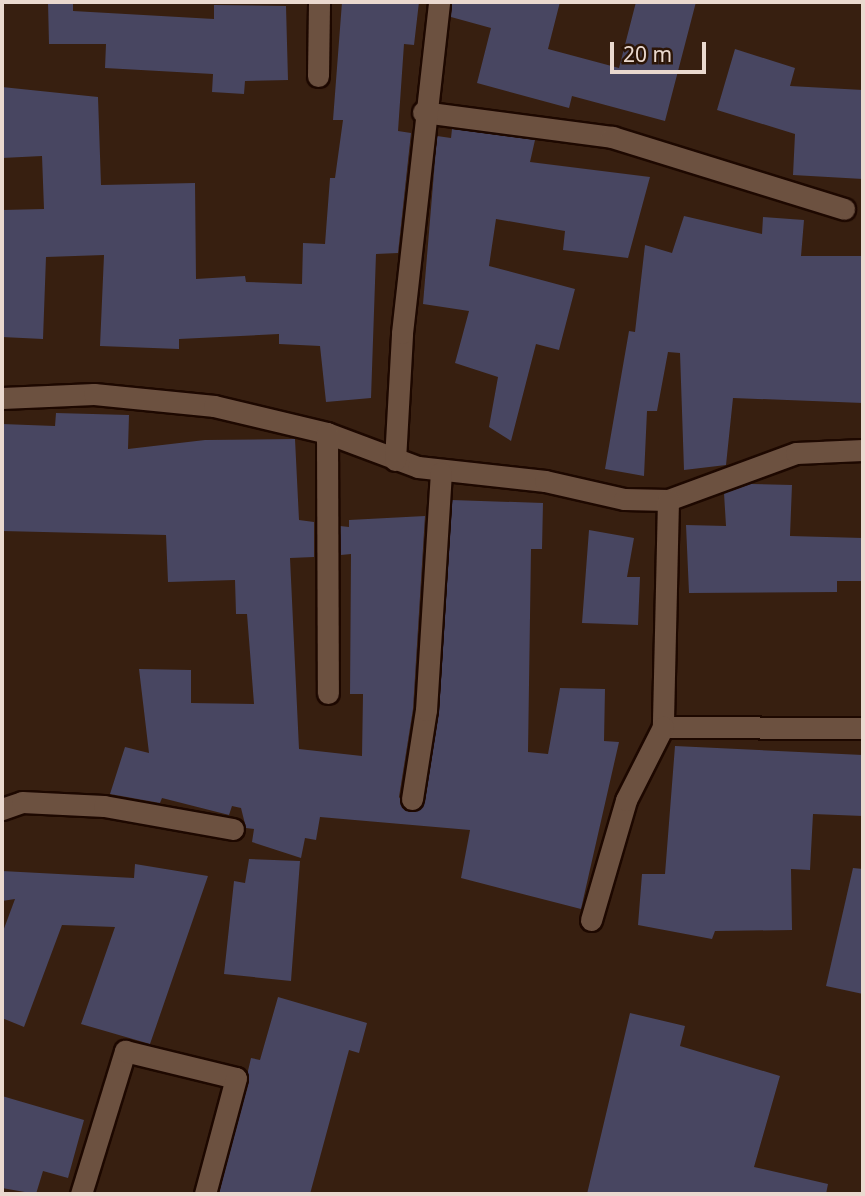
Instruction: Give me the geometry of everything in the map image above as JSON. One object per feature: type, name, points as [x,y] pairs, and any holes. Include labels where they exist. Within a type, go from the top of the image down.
[{"type":"street","points":[[318,76],[320,2]]},
{"type":"street","points":[[395,460],[424,112],[439,2]]},
{"type":"street","points":[[424,112],[612,137],[844,209]]},
{"type":"street","points":[[2,398],[94,394],[214,406],[327,433],[395,460],[441,472],[545,481],[624,499],[668,500],[796,453],[863,450]]},
{"type":"street","points":[[327,433],[328,693]]},
{"type":"street","points":[[412,799],[426,710],[441,472]]},
{"type":"street","points":[[591,920],[626,800],[663,727],[668,500]]},
{"type":"street","points":[[663,727],[863,728]]},
{"type":"street","points":[[2,808],[22,802],[104,806],[233,829]]},
{"type":"street","points":[[81,1194],[125,1051],[236,1078],[205,1194]]},
{"type":"building","points":[[48,2],[73,2],[73,11],[214,19],[214,5],[286,6],[288,80],[245,81],[244,94],[212,92],[213,74],[105,68],[106,44],[49,44]]},
{"type":"building","points":[[342,2],[419,2],[414,45],[404,44],[398,131],[411,133],[398,253],[376,254],[371,398],[326,402],[320,346],[279,344],[279,334],[179,339],[179,349],[100,346],[104,255],[46,257],[43,339],[2,337],[2,210],[44,209],[42,156],[2,158],[2,87],[98,97],[101,185],[195,183],[196,279],[245,276],[246,282],[302,284],[303,243],[325,244],[330,178],[335,178],[343,120],[333,120]]},
{"type":"building","points":[[452,2],[560,2],[548,49],[619,68],[636,2],[696,2],[665,121],[572,96],[569,108],[477,83],[491,28],[451,17]]},
{"type":"building","points":[[735,49],[795,68],[790,86],[863,90],[863,179],[793,175],[795,134],[717,110]]},
{"type":"building","points":[[452,129],[535,140],[530,162],[650,177],[628,258],[563,250],[565,231],[496,219],[489,266],[575,289],[559,350],[536,344],[511,441],[489,427],[498,377],[455,363],[469,311],[423,304],[437,136],[451,138]]},
{"type":"building","points":[[684,216],[762,234],[763,217],[804,220],[801,256],[863,256],[863,403],[733,398],[726,465],[684,470],[680,353],[668,352],[657,411],[647,411],[644,476],[605,469],[629,331],[635,332],[645,245],[672,253]]},
{"type":"building","points":[[56,413],[129,415],[128,449],[205,440],[295,439],[299,520],[314,522],[314,557],[290,558],[299,749],[362,756],[363,694],[350,694],[351,554],[341,555],[340,526],[349,527],[349,520],[425,516],[413,709],[399,797],[409,812],[425,801],[439,712],[452,500],[543,503],[542,549],[531,549],[528,752],[548,754],[560,688],[605,689],[604,741],[619,742],[581,909],[461,878],[470,830],[320,817],[316,840],[305,838],[301,858],[252,842],[254,829],[246,828],[241,808],[232,806],[229,815],[162,798],[160,803],[110,794],[125,747],[149,753],[139,669],[191,670],[191,703],[254,704],[247,614],[236,614],[235,580],[168,582],[166,535],[2,531],[2,424],[55,426]]},
{"type":"building","points":[[751,484],[792,485],[790,536],[863,538],[863,581],[837,581],[837,592],[689,593],[686,525],[726,526],[724,493]]},
{"type":"building","points":[[589,530],[634,538],[627,577],[640,577],[638,625],[582,623]]},
{"type":"building","points":[[675,746],[863,755],[863,816],[813,814],[810,870],[791,869],[792,930],[715,931],[712,939],[638,925],[642,874],[665,874]]},
{"type":"building","points":[[249,859],[300,861],[291,981],[224,974],[234,881],[245,883]]},
{"type":"building","points":[[135,864],[208,876],[150,1044],[81,1024],[115,927],[62,925],[24,1027],[2,1018],[2,934],[15,899],[2,901],[2,871],[134,878]]},
{"type":"building","points":[[853,868],[863,869],[863,994],[826,986]]},
{"type":"building","points":[[278,997],[367,1023],[359,1053],[349,1050],[310,1194],[219,1194],[251,1058],[260,1060]]},
{"type":"building","points":[[630,1013],[685,1026],[680,1046],[780,1076],[754,1167],[828,1184],[826,1194],[587,1194]]},
{"type":"building","points":[[2,1096],[84,1120],[68,1178],[43,1171],[36,1194],[2,1188]]}]
